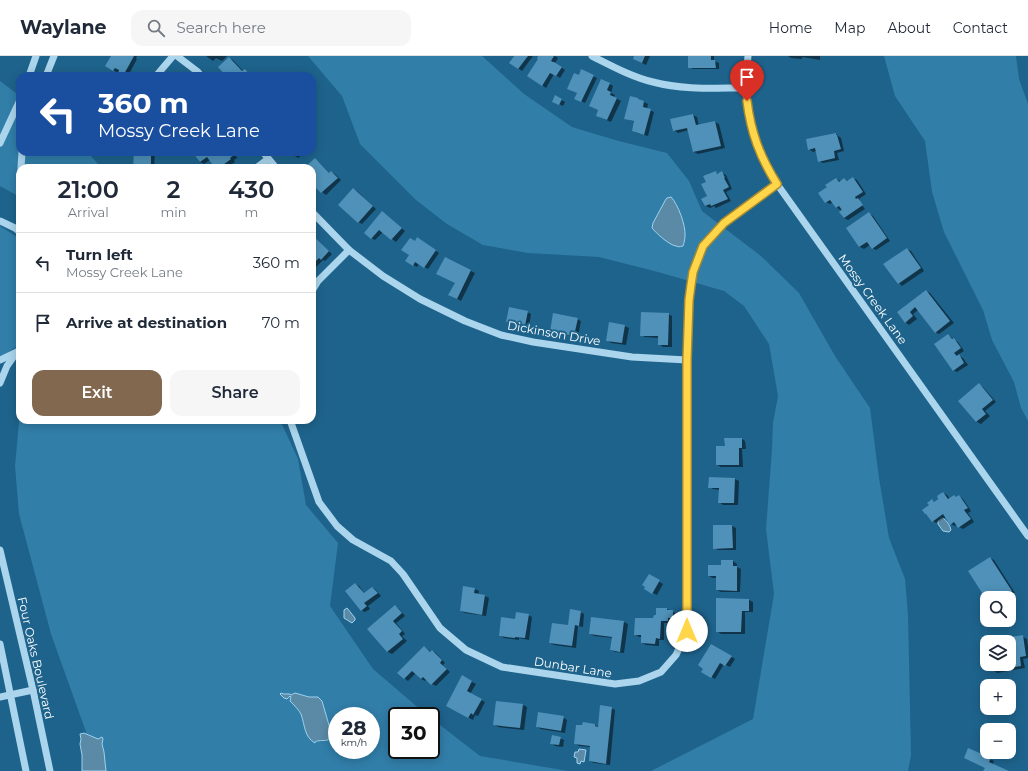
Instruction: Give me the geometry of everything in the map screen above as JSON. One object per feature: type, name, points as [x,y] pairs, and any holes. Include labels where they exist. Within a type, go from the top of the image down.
[{"type":"street","points":[[30,72],[36,56]]},
{"type":"street","points":[[48,72],[54,56]]},
{"type":"street","points":[[159,72],[173,56]]},
{"type":"street","points":[[177,56],[198,72]]},
{"type":"street","points":[[592,56],[624,72],[664,85],[697,88],[745,88]]},
{"type":"street","name":"Mossy Creek Lane","points":[[748,56],[745,88],[749,114],[755,141],[766,166],[777,184],[1028,536]]},
{"type":"street","points":[[0,144],[16,109]]},
{"type":"street","points":[[266,156],[272,164]]},
{"type":"street","points":[[261,164],[268,159]]},
{"type":"street","name":"Dunbar Lane","points":[[291,424],[319,502],[337,526],[353,540],[390,561],[403,574],[440,628],[466,650],[502,667],[615,684],[639,681],[661,672],[676,655],[687,631],[687,360],[693,272],[703,246],[724,223],[777,184]]},
{"type":"street","name":"Dickinson Drive","points":[[316,216],[349,250],[383,276],[420,299],[465,321],[501,335],[533,342],[632,358],[687,360]]},
{"type":"street","points":[[0,221],[16,229]]},
{"type":"street","points":[[316,284],[349,250]]},
{"type":"street","points":[[0,360],[16,352]]},
{"type":"street","points":[[0,383],[7,366],[16,354]]},
{"type":"street","name":"Four Oaks Boulevard","points":[[0,550],[33,690],[50,771]]},
{"type":"street","points":[[0,644],[26,771]]},
{"type":"street","points":[[0,697],[33,690]]},
{"type":"shaded area","points":[[308,56],[482,56],[524,94],[572,127],[667,153],[689,181],[702,211],[761,256],[799,293],[835,356],[870,408],[879,478],[889,538],[905,579],[908,615],[911,755],[908,771],[651,771],[753,719],[774,594],[766,529],[773,423],[778,396],[769,344],[744,306],[724,291],[599,257],[528,253],[483,245],[447,224],[416,200],[360,144],[342,96]]},
{"type":"shaded area","points":[[884,56],[1016,56],[1019,79],[1028,104],[1028,421],[1021,408],[1014,382],[992,340],[983,310],[944,232],[932,192],[925,141],[895,96]]},
{"type":"shaded area","points":[[0,81],[16,93],[16,156],[91,156],[98,164],[16,164],[16,195],[0,186]]},
{"type":"shaded area","points":[[671,197],[679,210],[683,221],[685,240],[683,246],[681,247],[673,245],[652,228],[653,223],[666,199]]},
{"type":"shaded area","points":[[0,226],[16,236],[16,347],[3,356],[0,356]]},
{"type":"shaded area","points":[[19,424],[282,424],[298,459],[306,505],[338,543],[330,606],[373,669],[417,707],[388,707],[388,759],[440,759],[440,725],[480,756],[568,771],[100,771],[51,634],[19,514],[15,466]]},
{"type":"shaded area","points":[[943,518],[950,526],[951,530],[949,532],[943,531],[938,524],[938,521]]},
{"type":"shaded area","points":[[347,608],[355,618],[352,623],[344,618],[344,610]]},
{"type":"shaded area","points":[[295,693],[309,697],[318,697],[322,701],[328,722],[328,740],[318,741],[315,743],[311,740],[305,730],[301,714],[290,701],[291,697],[290,696],[287,699],[280,694],[291,695]]},
{"type":"shaded area","points":[[84,733],[98,739],[102,737],[106,771],[82,771],[80,734]]},
{"type":"shaded area","points":[[579,749],[586,750],[584,762],[581,761],[580,764],[577,763],[577,758],[574,757],[575,752],[578,752]]},
{"type":"building","points":[[111,56],[134,56],[125,72],[118,72],[119,70],[115,68],[113,71],[105,66]]},
{"type":"building","points":[[514,56],[528,56],[518,69],[509,63]]},
{"type":"building","points":[[538,56],[554,56],[551,61],[562,67],[556,76],[550,73],[542,86],[527,76],[538,59]]},
{"type":"building","points":[[634,56],[645,56],[642,63],[633,59]]},
{"type":"building","points":[[688,56],[711,56],[711,60],[715,60],[716,68],[688,68]]},
{"type":"building","points":[[229,57],[242,71],[245,69],[248,72],[222,72],[218,67]]},
{"type":"building","points":[[581,69],[594,75],[581,102],[574,99],[577,93],[567,89],[574,73],[579,75]]},
{"type":"building","points":[[601,79],[610,83],[607,90],[611,92],[610,95],[617,98],[607,120],[596,116],[598,110],[589,106]]},
{"type":"building","points":[[555,95],[562,99],[559,105],[552,102]]},
{"type":"building","points":[[630,96],[644,101],[643,107],[651,109],[644,135],[632,131],[634,121],[624,119]]},
{"type":"building","points":[[693,114],[696,125],[715,121],[721,146],[693,152],[687,128],[673,131],[670,119]]},
{"type":"building","points":[[836,133],[841,149],[834,151],[835,158],[818,162],[815,148],[808,150],[806,139]]},
{"type":"building","points":[[134,156],[151,156],[151,164],[133,164]]},
{"type":"building","points":[[195,156],[233,156],[224,164],[212,164],[207,157],[200,162]]},
{"type":"building","points":[[315,158],[329,173],[331,171],[338,178],[321,193],[316,188],[316,164],[308,164]]},
{"type":"building","points":[[716,171],[717,174],[722,171],[729,187],[723,190],[728,199],[711,206],[710,204],[705,206],[701,199],[707,196],[701,184],[706,182],[703,176]]},
{"type":"building","points":[[853,177],[863,192],[855,197],[856,199],[858,198],[863,205],[844,218],[839,212],[842,210],[839,206],[836,208],[830,200],[825,203],[818,193],[827,187],[825,185],[836,178],[839,182],[844,178],[847,181]]},
{"type":"building","points":[[353,188],[373,206],[358,223],[338,205]]},
{"type":"building","points":[[382,211],[402,228],[391,240],[379,230],[371,239],[364,233]]},
{"type":"building","points":[[869,212],[887,238],[872,249],[867,242],[859,247],[846,228]]},
{"type":"building","points":[[417,237],[436,250],[424,268],[415,262],[413,266],[405,261],[409,255],[401,250],[410,238],[415,241]]},
{"type":"building","points":[[316,239],[329,251],[321,260],[319,258],[316,261]]},
{"type":"building","points":[[907,248],[921,268],[898,284],[883,264]]},
{"type":"building","points":[[445,257],[471,270],[457,299],[448,295],[455,283],[436,274]]},
{"type":"building","points":[[926,290],[950,321],[935,333],[915,307],[910,312],[913,316],[905,323],[897,312]]},
{"type":"building","points":[[509,307],[528,311],[525,326],[506,322]]},
{"type":"building","points":[[641,312],[669,313],[668,345],[658,345],[658,336],[640,336]]},
{"type":"building","points":[[553,313],[578,318],[574,336],[550,332]]},
{"type":"building","points":[[609,322],[625,325],[622,343],[606,341]]},
{"type":"building","points":[[948,334],[952,339],[954,338],[961,348],[954,353],[957,356],[959,354],[964,363],[953,371],[934,344]]},
{"type":"building","points":[[979,383],[993,400],[982,409],[986,414],[976,422],[958,401]]},
{"type":"building","points":[[724,438],[742,438],[742,448],[739,448],[739,465],[716,465],[716,446],[725,446]]},
{"type":"building","points":[[709,477],[735,478],[734,503],[718,503],[719,488],[708,488]]},
{"type":"building","points":[[943,492],[948,499],[954,495],[956,497],[959,495],[968,508],[964,510],[971,519],[958,528],[954,522],[950,525],[943,514],[932,522],[922,510],[929,505],[927,503],[932,499],[934,502],[938,499],[937,496]]},
{"type":"building","points":[[713,525],[732,525],[733,548],[713,549]]},
{"type":"building","points":[[990,557],[1012,591],[981,591],[968,571]]},
{"type":"building","points":[[721,560],[733,560],[733,566],[737,566],[737,591],[716,590],[716,576],[708,576],[708,565],[721,565]]},
{"type":"building","points":[[649,574],[660,580],[652,594],[644,589],[645,587],[642,585]]},
{"type":"building","points":[[355,583],[364,593],[372,587],[378,593],[364,603],[367,606],[361,611],[345,591]]},
{"type":"building","points":[[463,586],[475,588],[474,593],[485,595],[482,615],[460,611]]},
{"type":"building","points":[[716,598],[749,599],[749,611],[742,611],[741,632],[716,632]]},
{"type":"building","points":[[395,605],[402,613],[393,621],[402,631],[399,634],[403,639],[387,652],[367,629]]},
{"type":"building","points":[[656,608],[667,608],[667,610],[673,610],[673,618],[668,618],[668,621],[661,621],[660,639],[656,638],[655,644],[641,643],[641,635],[634,635],[635,618],[653,618],[654,615],[656,615]]},
{"type":"building","points":[[570,609],[581,611],[579,626],[575,625],[572,646],[549,643],[552,623],[568,625]]},
{"type":"building","points":[[516,612],[529,614],[525,638],[499,636],[501,617],[515,619]]},
{"type":"building","points":[[591,617],[624,621],[620,652],[610,650],[612,637],[589,634]]},
{"type":"building","points":[[1023,635],[1026,656],[1020,657],[1021,666],[1016,667],[1016,636]]},
{"type":"building","points":[[711,644],[732,656],[725,666],[720,663],[711,678],[701,672],[703,669],[698,665]]},
{"type":"building","points":[[424,646],[430,652],[432,650],[442,660],[440,663],[447,669],[431,685],[423,677],[421,679],[412,671],[404,679],[397,673]]},
{"type":"building","points":[[462,675],[472,681],[467,691],[482,699],[473,715],[471,713],[468,718],[446,706]]},
{"type":"building","points":[[496,701],[523,704],[520,728],[493,725]]},
{"type":"building","points":[[600,705],[612,707],[606,764],[589,761],[590,746],[574,744],[576,725],[582,725],[583,722],[595,724],[595,726],[598,727]]},
{"type":"building","points":[[538,712],[564,716],[561,731],[536,727]]},
{"type":"building","points":[[552,735],[561,737],[559,745],[550,744]]},
{"type":"building","points":[[968,748],[980,753],[980,759],[990,759],[989,762],[1009,771],[983,771],[985,768],[964,758]]},
{"type":"route","points":[[687,631],[687,360],[689,300],[693,272],[703,246],[724,223],[777,184],[766,166],[755,141],[747,101]]}]
